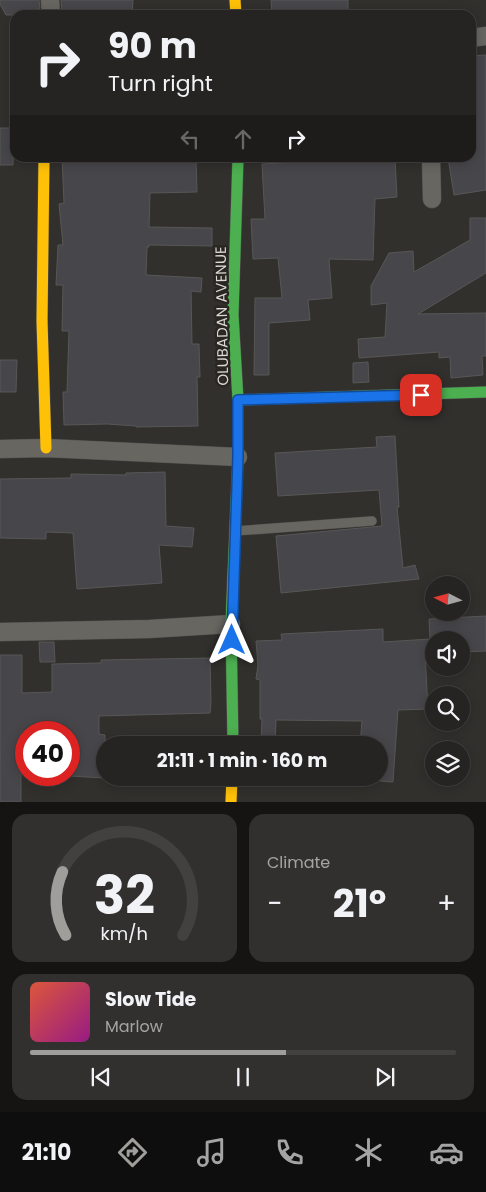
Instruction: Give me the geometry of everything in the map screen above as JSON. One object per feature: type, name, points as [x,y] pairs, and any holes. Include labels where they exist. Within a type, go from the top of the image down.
[{"type":"street","points":[[44,162],[42,322],[46,448]]},
{"type":"street","name":"OLUBADAN AVENUE","points":[[233,736],[231,624],[238,457],[238,400],[233,315],[238,162]]},
{"type":"street","points":[[430,162],[432,199]]},
{"type":"street","points":[[238,400],[486,392]]},
{"type":"street","points":[[0,449],[46,448],[238,457]]},
{"type":"street","points":[[0,632],[149,629],[231,624]]},
{"type":"street","points":[[231,802],[232,786]]},
{"type":"lane","points":[[235,531],[372,521]]},
{"type":"building","points":[[0,0],[39,0],[40,8],[36,10],[10,10],[10,15],[6,15]]},
{"type":"building","points":[[61,0],[133,0],[132,10],[62,10]]},
{"type":"building","points":[[271,0],[348,0],[348,10],[272,10]]},
{"type":"building","points":[[486,55],[486,190],[454,195],[449,162],[476,162],[476,56]]},
{"type":"building","points":[[0,128],[10,128],[10,162],[13,162],[13,165],[0,165]]},
{"type":"building","points":[[62,162],[196,162],[197,192],[150,193],[149,227],[212,228],[212,246],[149,245],[147,247],[146,275],[202,278],[201,292],[191,291],[192,344],[199,344],[200,377],[197,377],[198,426],[64,425],[63,392],[67,392],[69,331],[62,331],[63,285],[56,285],[58,245],[63,245],[59,204],[64,203]]},
{"type":"building","points":[[395,162],[397,197],[375,199],[373,260],[329,259],[332,298],[308,300],[310,320],[269,323],[269,375],[254,375],[255,298],[282,298],[278,258],[253,259],[251,219],[265,219],[262,164]]},
{"type":"building","points":[[470,218],[486,218],[486,273],[418,314],[486,313],[486,356],[482,356],[483,375],[451,378],[450,357],[439,358],[439,352],[359,358],[358,339],[385,337],[387,303],[371,305],[371,286],[389,253],[413,251],[414,272],[470,240]]},
{"type":"building","points":[[0,360],[17,360],[16,392],[0,392]]},
{"type":"building","points":[[368,362],[369,382],[353,383],[353,363]]},
{"type":"building","points":[[395,436],[399,507],[397,507],[403,568],[415,565],[419,579],[281,593],[276,536],[382,526],[379,490],[278,496],[275,453],[377,447],[376,437]]},
{"type":"building","points":[[165,472],[166,526],[194,528],[192,547],[159,545],[162,583],[77,589],[73,533],[46,532],[46,539],[0,538],[0,479],[71,478],[71,474],[126,475],[126,473]]},
{"type":"building","points":[[486,616],[486,651],[470,652],[470,631],[430,631],[429,621],[470,621],[470,617]]},
{"type":"building","points":[[383,629],[383,642],[425,639],[427,686],[425,686],[425,709],[398,710],[393,782],[388,782],[388,736],[361,736],[362,721],[276,720],[275,736],[261,736],[260,680],[256,679],[258,665],[256,641],[282,640],[281,634]]},
{"type":"building","points":[[39,642],[54,642],[55,662],[40,662]]},
{"type":"building","points":[[0,655],[22,655],[22,693],[52,692],[52,664],[101,663],[101,660],[210,658],[210,713],[99,716],[99,734],[105,736],[96,736],[96,778],[80,777],[80,721],[15,721],[15,786],[21,786],[21,802],[0,802]]},
{"type":"traffic: fast","points":[[233,736],[231,624],[238,457],[238,400],[233,315],[238,162]]},
{"type":"traffic: fast","points":[[238,400],[486,392]]},
{"type":"traffic: slow","points":[[235,0],[236,10]]},
{"type":"traffic: slow","points":[[44,162],[42,321],[46,448]]},
{"type":"traffic: slow","points":[[231,802],[232,786]]},
{"type":"route","points":[[232,640],[238,400],[421,395]]}]
